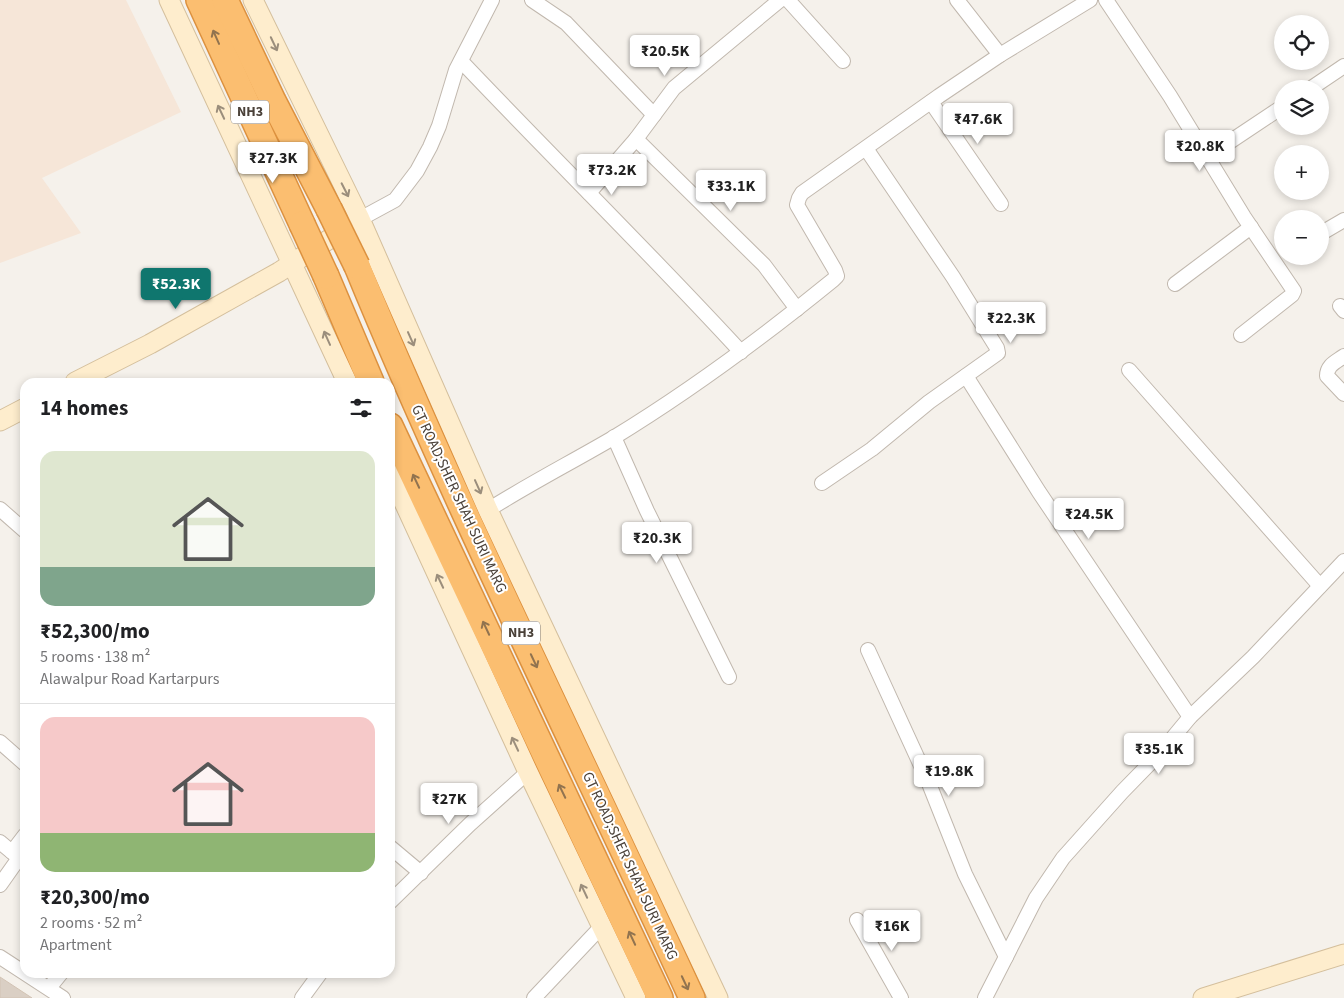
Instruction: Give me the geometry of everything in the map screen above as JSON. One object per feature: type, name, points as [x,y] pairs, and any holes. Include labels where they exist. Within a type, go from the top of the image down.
[{"type":"highway","name":"NH3","points":[[199,0],[326,276],[369,378]]},
{"type":"highway","name":"GT ROAD;SHER SHAH SURI MARG","points":[[225,0],[273,101],[357,266],[405,384],[692,998]]},
{"type":"highway","name":"GT ROAD;SHER SHAH SURI MARG","points":[[395,437],[660,998]]},
{"type":"main road","points":[[169,0],[345,378]]},
{"type":"main road","points":[[253,0],[360,219],[488,510],[703,962],[718,998]]},
{"type":"main road","points":[[83,378],[158,340],[279,272],[360,219]]},
{"type":"main road","points":[[0,421],[20,411]]},
{"type":"main road","points":[[395,483],[528,772],[636,998]]},
{"type":"main road","points":[[1203,998],[1344,954]]},
{"type":"street","points":[[360,219],[395,200],[417,171],[436,133],[452,79],[492,0]]},
{"type":"street","points":[[532,0],[566,23],[654,115]]},
{"type":"street","points":[[589,193],[636,139],[684,78],[780,0]]},
{"type":"street","points":[[788,0],[843,61]]},
{"type":"street","points":[[957,0],[1000,55]]},
{"type":"street","points":[[488,510],[614,437],[742,352],[836,276],[835,270],[799,208],[799,198],[802,194],[1000,55],[1090,0]]},
{"type":"street","points":[[1106,0],[1170,96],[1251,228],[1274,253]]},
{"type":"street","points":[[461,61],[671,276],[742,352]]},
{"type":"street","points":[[1323,80],[1344,66]]},
{"type":"street","points":[[931,102],[1001,204]]},
{"type":"street","points":[[1207,158],[1274,112]]},
{"type":"street","points":[[636,139],[764,264],[797,309]]},
{"type":"street","points":[[822,484],[872,449],[923,407],[996,356],[997,348],[867,150]]},
{"type":"street","points":[[1329,229],[1344,220]]},
{"type":"street","points":[[1175,284],[1251,228]]},
{"type":"street","points":[[1240,335],[1294,292],[1282,265]]},
{"type":"street","points":[[1344,356],[1329,367],[1327,373],[1344,394]]},
{"type":"street","points":[[1129,370],[1320,586]]},
{"type":"street","points":[[966,376],[1039,492],[1190,717]]},
{"type":"street","points":[[614,437],[647,511],[729,677]]},
{"type":"street","points":[[0,509],[20,527]]},
{"type":"street","points":[[985,998],[1036,898],[1063,858],[1161,752],[1190,717],[1253,657],[1344,561]]},
{"type":"street","points":[[868,650],[925,773],[964,874],[1006,957]]},
{"type":"street","points":[[0,742],[20,760]]},
{"type":"street","points":[[395,897],[470,824],[528,772]]},
{"type":"street","points":[[0,842],[19,858],[0,884]]},
{"type":"street","points":[[395,851],[421,873]]},
{"type":"street","points":[[857,920],[901,998]]},
{"type":"street","points":[[534,998],[601,927]]},
{"type":"street","points":[[0,957],[20,970]]},
{"type":"street","points":[[33,978],[63,998]]},
{"type":"street","points":[[49,988],[57,978]]},
{"type":"street","points":[[302,998],[317,978]]},
{"type":"shaded area","points":[[0,0],[126,0],[181,112],[42,178],[81,233],[0,263]]},
{"type":"building","points":[[0,977],[32,998],[0,998]]}]
